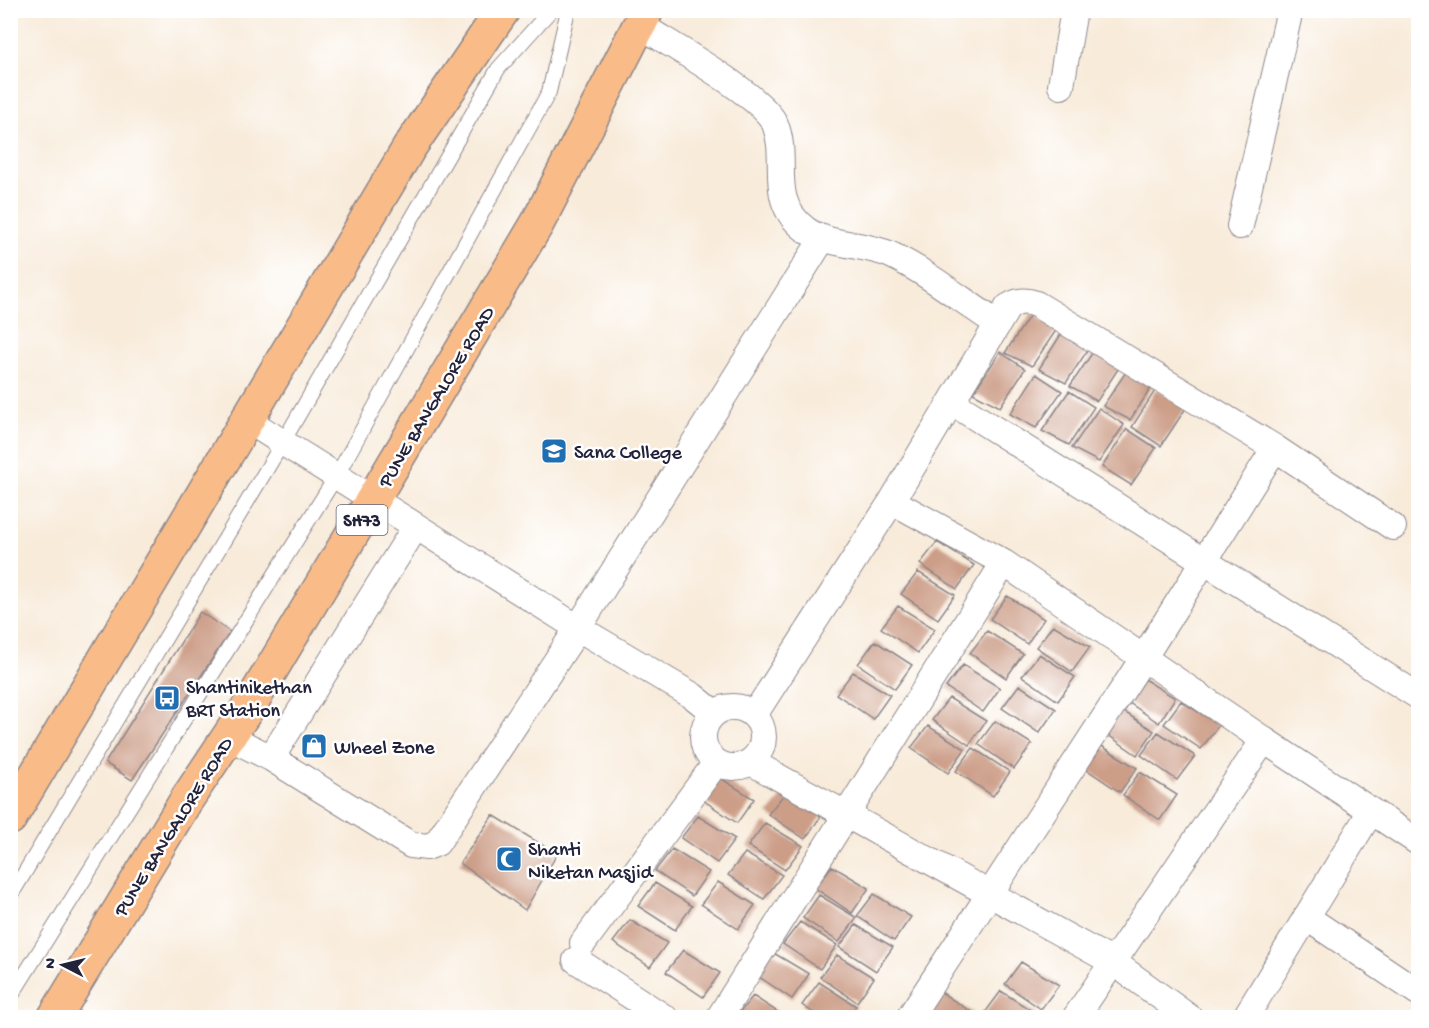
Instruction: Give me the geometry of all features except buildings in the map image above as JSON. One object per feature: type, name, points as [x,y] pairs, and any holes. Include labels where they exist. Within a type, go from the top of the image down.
[{"type":"main road","points":[[10,818],[409,148],[503,10]]},
{"type":"main road","name":"PUNE BANGALORE ROAD","points":[[54,1017],[375,499],[537,224],[644,18]]},
{"type":"street","points":[[1061,86],[1074,10]]},
{"type":"street","points":[[1240,226],[1290,10]]},
{"type":"street","points":[[644,18],[749,96],[766,112],[774,123],[779,142],[780,190],[791,214],[805,230],[824,238],[871,247],[893,256],[998,324]]},
{"type":"street","points":[[229,737],[271,758],[411,845],[427,847],[437,843],[578,628],[824,238]]},
{"type":"street","points":[[754,715],[892,501],[953,403],[1008,307],[1016,302],[1026,301],[1036,304],[1275,448],[1393,527]]},
{"type":"street","points":[[953,403],[1419,696]]},
{"type":"street","points":[[247,420],[578,628],[693,696],[714,713]]},
{"type":"street","points":[[909,1017],[991,895],[1275,448]]},
{"type":"street","points":[[892,501],[1004,563],[1371,812],[1419,842]]},
{"type":"street","points":[[271,758],[416,526]]},
{"type":"street","points":[[719,1017],[1004,563]]},
{"type":"street","points":[[734,706],[744,708],[761,724],[764,739],[761,750],[752,762],[731,768],[716,763],[709,756],[702,742],[703,732],[714,713],[734,706]]},
{"type":"street","points":[[1075,1017],[1264,740]]},
{"type":"street","points":[[752,762],[1113,962],[1190,1017]]},
{"type":"street","points":[[665,1017],[579,951],[716,763]]},
{"type":"street","points":[[1245,1017],[1371,812]]},
{"type":"street","points":[[1306,917],[1419,992]]},
{"type":"lane","points":[[10,897],[283,442],[498,69],[551,10]]},
{"type":"lane","points":[[10,998],[337,475],[549,92],[568,10]]},
{"type":"place","name":"Sana College","points":[[554,451]]},
{"type":"place","name":"Shantinikethan BRT Station","points":[[167,698]]},
{"type":"place","name":"Wheel Zone","points":[[314,746]]},
{"type":"place","name":"Shanti Niketan Masjid","points":[[509,859]]}]
